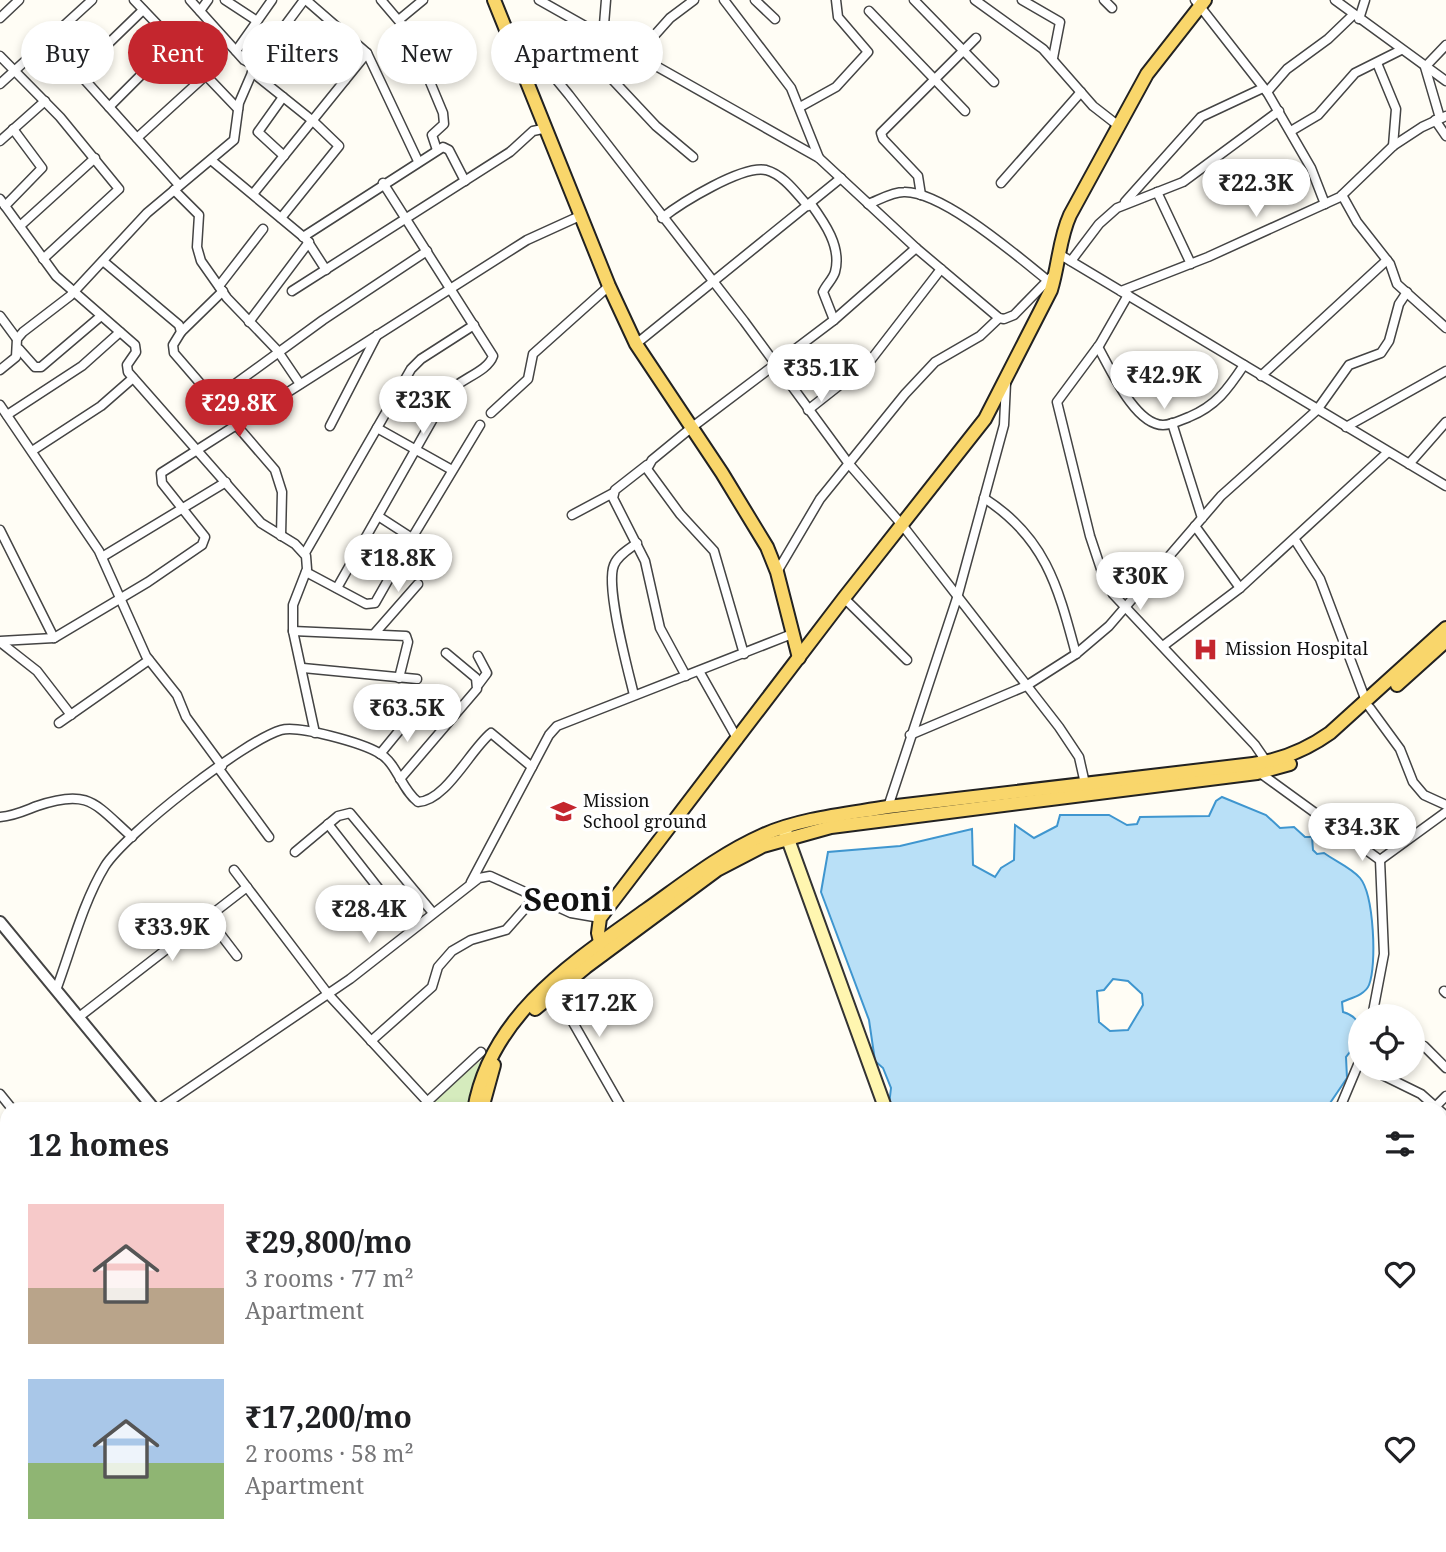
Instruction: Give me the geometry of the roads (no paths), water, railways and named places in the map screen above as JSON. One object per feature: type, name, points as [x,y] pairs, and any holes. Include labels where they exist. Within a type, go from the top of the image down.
[{"type":"main road","points":[[494,0],[503,21]]},
{"type":"main road","points":[[601,948],[600,918],[844,598],[985,419],[1006,381],[1052,275],[1059,254],[1060,239],[1070,215],[1147,74],[1200,2]]},
{"type":"main road","points":[[530,84],[609,286],[636,344],[747,512],[778,572],[799,657]]},
{"type":"main road","points":[[786,833],[888,807],[1086,789],[1262,768],[1311,755],[1446,628]]},
{"type":"main road","points":[[1368,704],[1446,641]]},
{"type":"main road","points":[[475,1102],[479,1080],[491,1053],[523,1009],[718,859],[764,834],[831,827],[1086,789]]},
{"type":"main road","points":[[786,833],[883,1102]]},
{"type":"main road","points":[[484,1102],[496,1059],[520,1024],[552,987]]},
{"type":"street","points":[[70,21],[92,0]]},
{"type":"street","points":[[134,0],[153,21]]},
{"type":"street","points":[[190,0],[242,57]]},
{"type":"street","points":[[200,11],[208,0]]},
{"type":"street","points":[[225,0],[257,21],[272,0]]},
{"type":"street","points":[[289,21],[305,0],[367,53],[418,161]]},
{"type":"street","points":[[381,0],[400,19],[410,34],[445,117],[444,124],[432,135],[437,150]]},
{"type":"street","points":[[400,19],[422,0]]},
{"type":"street","points":[[539,0],[576,21]]},
{"type":"street","points":[[606,0],[607,21]]},
{"type":"street","points":[[663,26],[694,0]]},
{"type":"street","points":[[724,0],[786,80],[800,107],[819,158]]},
{"type":"street","points":[[755,0],[775,19]]},
{"type":"street","points":[[800,107],[836,87],[867,52],[838,18],[836,0]]},
{"type":"street","points":[[914,0],[995,82]]},
{"type":"street","points":[[975,0],[1053,58],[1081,92],[1120,127]]},
{"type":"street","points":[[1022,0],[1060,22],[1053,58]]},
{"type":"street","points":[[1104,0],[1112,8]]},
{"type":"street","points":[[1335,0],[1446,81]]},
{"type":"street","points":[[1071,261],[1099,224],[1123,205],[1201,117],[1265,90],[1287,69],[1356,17],[1365,0]]},
{"type":"street","points":[[0,18],[16,1]]},
{"type":"street","points":[[1200,2],[1279,111],[1325,204]]},
{"type":"street","points":[[114,38],[143,10]]},
{"type":"street","points":[[869,11],[965,111]]},
{"type":"street","points":[[921,195],[918,176],[883,139],[881,133],[976,38]]},
{"type":"street","points":[[236,51],[242,42]]},
{"type":"street","points":[[1425,66],[1446,45]]},
{"type":"street","points":[[1291,131],[1318,115],[1356,73],[1401,50]]},
{"type":"street","points":[[363,58],[367,53]]},
{"type":"street","points":[[0,56],[45,100],[118,186],[119,191],[43,259]]},
{"type":"street","points":[[1377,63],[1396,109],[1397,126],[1393,146]]},
{"type":"street","points":[[0,84],[21,66]]},
{"type":"street","points":[[1425,66],[1446,135]]},
{"type":"street","points":[[663,71],[819,158],[868,204],[916,248],[999,318],[1014,315],[1052,275],[972,223],[921,195],[899,193],[868,204]]},
{"type":"street","points":[[87,84],[137,138],[199,215],[199,254],[221,288],[279,352],[300,384]]},
{"type":"street","points":[[109,107],[132,84]]},
{"type":"street","points":[[137,138],[196,84]]},
{"type":"street","points":[[211,84],[238,109]]},
{"type":"street","points":[[17,339],[74,292],[177,187],[236,136],[238,109],[247,84]]},
{"type":"street","points":[[270,84],[339,146],[281,218]]},
{"type":"street","points":[[253,194],[342,84]]},
{"type":"street","points":[[559,84],[714,283],[849,464],[903,526],[1026,686],[1079,757],[1086,789]]},
{"type":"street","points":[[619,84],[656,126],[692,157]]},
{"type":"street","points":[[1002,183],[1081,92]]},
{"type":"street","points":[[284,97],[258,132],[284,156]]},
{"type":"street","points":[[0,141],[45,100]]},
{"type":"street","points":[[1123,205],[1183,182],[1279,111]]},
{"type":"street","points":[[1374,1004],[1384,954],[1380,860],[1262,768],[1163,646],[1124,608],[1102,572],[1058,411],[1060,396],[1098,347],[1124,293],[1342,195],[1393,146],[1440,118]]},
{"type":"street","points":[[292,291],[517,146],[533,131],[547,128]]},
{"type":"street","points":[[13,129],[42,168],[2,202],[43,259],[74,292],[137,349],[127,365],[133,378],[261,523],[305,554],[308,565],[293,605],[293,631],[303,668],[314,733]]},
{"type":"street","points":[[249,322],[306,239],[383,183],[443,147],[449,150],[464,181]]},
{"type":"street","points":[[20,226],[95,158]]},
{"type":"street","points":[[211,160],[306,239],[326,270]]},
{"type":"street","points":[[662,218],[698,192],[760,170],[780,177],[825,222],[834,245],[835,273],[823,292],[834,320]]},
{"type":"street","points":[[636,344],[841,178]]},
{"type":"street","points":[[337,588],[450,389],[492,360],[492,352],[383,183]]},
{"type":"street","points":[[1157,192],[1191,264]]},
{"type":"street","points":[[1342,195],[1357,222],[1387,260],[1395,279],[1446,328]]},
{"type":"street","points":[[0,642],[54,638],[122,598],[205,541],[203,533],[183,510],[160,476],[234,425],[527,240],[582,215]]},
{"type":"street","points":[[262,229],[221,288],[181,332],[173,345],[174,354],[279,478],[283,502],[281,536]]},
{"type":"street","points":[[572,515],[613,493],[691,428],[834,320],[916,248]]},
{"type":"street","points":[[214,400],[427,251]]},
{"type":"street","points":[[1059,254],[1446,486]]},
{"type":"street","points":[[1261,376],[1387,260]]},
{"type":"street","points":[[103,261],[175,321],[181,332]]},
{"type":"street","points":[[808,411],[870,361],[941,270]]},
{"type":"street","points":[[491,413],[528,379],[530,359],[540,346],[609,286]]},
{"type":"street","points":[[910,735],[1026,686],[1076,654],[1124,608],[1202,518],[1256,462],[1317,410],[1349,365],[1377,355],[1385,348],[1399,304],[1407,292]]},
{"type":"street","points":[[0,316],[17,339],[19,349],[35,367],[41,367],[101,316]]},
{"type":"street","points":[[778,572],[815,507],[923,373],[947,353],[981,336],[999,318]]},
{"type":"street","points":[[305,554],[416,363],[474,324]]},
{"type":"street","points":[[7,415],[82,366],[120,332]]},
{"type":"street","points":[[330,426],[377,335]]},
{"type":"street","points":[[1098,347],[1139,412],[1158,425],[1172,424],[1214,404],[1244,365]]},
{"type":"street","points":[[0,370],[16,357],[19,349]]},
{"type":"street","points":[[1346,427],[1446,371]]},
{"type":"street","points":[[32,451],[101,406],[133,378]]},
{"type":"street","points":[[888,807],[957,597],[1004,425],[1006,381]]},
{"type":"street","points":[[0,405],[102,557],[149,660],[177,695],[186,718],[269,837]]},
{"type":"street","points":[[1409,464],[1446,422]]},
{"type":"street","points":[[1172,424],[1202,518]]},
{"type":"street","points":[[306,572],[366,604],[375,603],[480,425]]},
{"type":"street","points":[[377,428],[452,470]]},
{"type":"street","points":[[1163,646],[1240,588],[1388,452]]},
{"type":"street","points":[[647,465],[655,483],[714,551],[744,654]]},
{"type":"street","points":[[102,557],[226,482]]},
{"type":"street","points":[[613,493],[645,561],[660,628],[686,676]]},
{"type":"street","points":[[984,498],[1013,519],[1045,561],[1060,595],[1076,654]]},
{"type":"street","points":[[378,516],[412,538]]},
{"type":"street","points":[[1195,526],[1240,588]]},
{"type":"street","points":[[0,530],[54,638]]},
{"type":"street","points":[[1294,540],[1320,579],[1368,704],[1400,748],[1413,782],[1424,794],[1446,805]]},
{"type":"street","points":[[634,695],[621,638],[612,573],[618,557],[637,542]]},
{"type":"street","points":[[375,633],[418,584]]},
{"type":"street","points":[[844,598],[907,660]]},
{"type":"street","points":[[293,631],[401,635],[408,639],[399,678]]},
{"type":"street","points":[[469,885],[532,766],[557,726],[792,634]]},
{"type":"street","points":[[0,642],[37,671],[71,715]]},
{"type":"street","points":[[446,653],[476,678],[478,685]]},
{"type":"street","points":[[400,779],[459,713],[487,673],[478,656]]},
{"type":"street","points":[[59,723],[149,660]]},
{"type":"street","points":[[303,668],[417,680]]},
{"type":"street","points":[[699,671],[738,740]]},
{"type":"street","points":[[380,754],[412,715]]},
{"type":"street","points":[[56,990],[104,869],[132,837],[163,809],[220,767],[282,730],[314,733],[380,754],[418,802],[428,801],[441,791],[491,733],[532,766]]},
{"type":"street","points":[[0,817],[55,801],[83,798],[132,837]]},
{"type":"street","points":[[1380,860],[1446,812]]},
{"type":"street","points":[[295,852],[328,824],[346,813],[354,816],[433,913]]},
{"type":"street","points":[[328,824],[411,930]]},
{"type":"street","points":[[234,870],[328,994],[427,1102],[481,1052]]},
{"type":"street","points":[[168,1102],[328,994],[479,878],[490,876],[579,915],[600,918]]},
{"type":"street","points":[[79,1017],[247,887]]},
{"type":"street","points":[[371,1041],[432,987],[438,967],[453,951],[471,940],[506,930],[536,896]]},
{"type":"street","points":[[208,918],[237,956]]},
{"type":"street","points":[[0,922],[149,1102]]},
{"type":"street","points":[[552,987],[618,1102]]},
{"type":"street","points":[[1425,1047],[1446,1068]]},
{"type":"street","points":[[1342,1102],[1351,1081]]},
{"type":"street","points":[[1397,1081],[1427,1102]]},
{"type":"water","points":[[1222,797],[1266,815],[1280,828],[1294,827],[1305,837],[1312,837],[1313,850],[1317,854],[1324,853],[1360,878],[1365,887],[1371,914],[1373,962],[1369,985],[1357,996],[1342,1002],[1343,1012],[1348,1014],[1347,1078],[1331,1102],[889,1102],[891,1088],[883,1068],[875,1061],[869,1020],[821,892],[828,852],[900,846],[972,829],[973,865],[995,877],[1001,868],[1014,860],[1015,825],[1034,838],[1057,826],[1060,815],[1109,815],[1127,825],[1137,824],[1140,817],[1209,816],[1216,801]],"holes":[[[1113,979],[1128,981],[1142,994],[1143,1005],[1128,1030],[1110,1031],[1099,1022],[1097,991],[1104,990]]]},
{"type":"place","name":"Mission Hospital","points":[[1205,649]]},
{"type":"place","name":"Mission School ground","points":[[563,811]]},
{"type":"district","name":"Seoni","points":[[568,900]]}]
